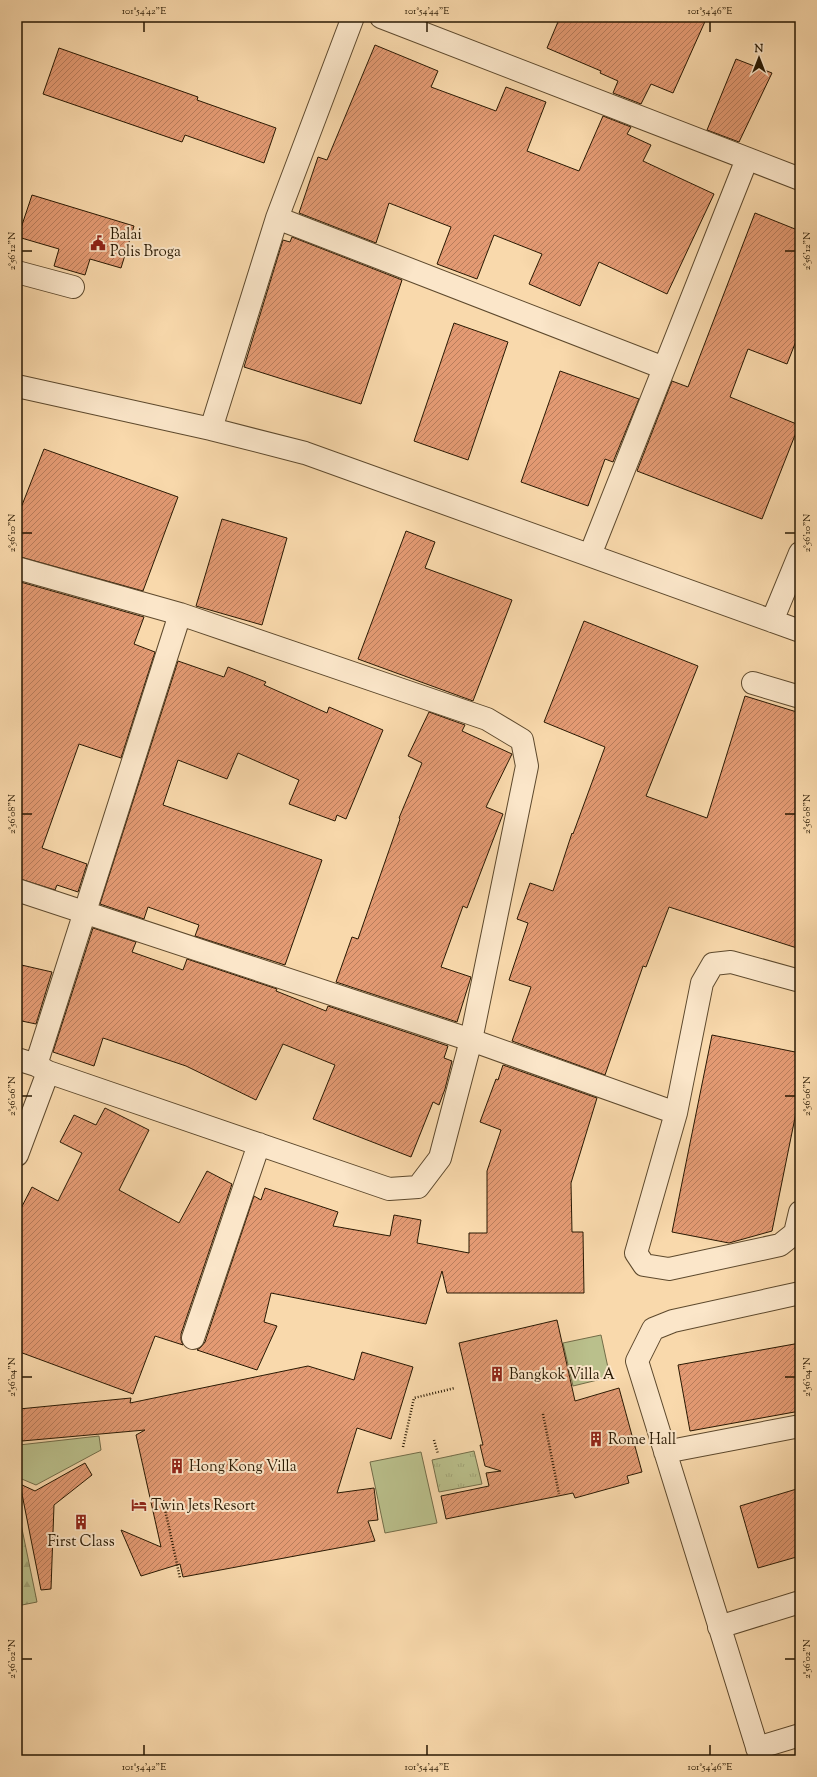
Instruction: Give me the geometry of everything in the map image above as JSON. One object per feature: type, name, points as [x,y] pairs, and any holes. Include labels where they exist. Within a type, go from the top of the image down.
[{"type":"street","points":[[211,429],[277,218],[353,17]]},
{"type":"street","points":[[381,17],[800,179]]},
{"type":"street","points":[[590,555],[747,159]]},
{"type":"street","points":[[277,218],[664,368]]},
{"type":"street","points":[[17,272],[73,287]]},
{"type":"street","points":[[17,386],[211,429],[305,453],[800,631]]},
{"type":"street","points":[[772,621],[800,553]]},
{"type":"street","points":[[17,568],[180,614],[487,719],[522,740],[527,766],[471,1040],[440,1158],[418,1187],[389,1189],[34,1065]]},
{"type":"street","points":[[17,1155],[34,1065],[85,913],[180,614]]},
{"type":"street","points":[[753,683],[800,697]]},
{"type":"street","points":[[17,890],[471,1040],[676,1113]]},
{"type":"street","points":[[800,981],[731,962],[713,964],[702,983],[676,1113],[636,1253],[644,1265],[670,1269],[780,1245],[795,1233],[800,1212]]},
{"type":"street","points":[[193,1338],[259,1144]]},
{"type":"street","points":[[800,1293],[672,1321],[653,1329],[637,1361],[759,1754],[800,1735]]},
{"type":"street","points":[[665,1452],[800,1426]]},
{"type":"street","points":[[719,1627],[800,1602]]},
{"type":"path","points":[[402,1447],[414,1398],[455,1388]]},
{"type":"path","points":[[543,1414],[560,1494]]},
{"type":"path","points":[[434,1440],[438,1454]]},
{"type":"path","points":[[163,1500],[180,1578]]},
{"type":"green space","points":[[601,1335],[610,1377],[573,1386],[563,1343]]},
{"type":"green space","points":[[17,1434],[19,1445],[99,1436],[101,1450],[36,1485],[17,1477]]},
{"type":"green space","points":[[474,1451],[482,1484],[439,1492],[432,1460]]},
{"type":"green space","points":[[421,1452],[437,1523],[385,1533],[370,1462]]},
{"type":"green space","points":[[21,1524],[37,1602],[17,1606],[17,1528]]},
{"type":"building","points":[[560,17],[707,17],[673,93],[651,84],[641,104],[613,93],[618,81],[600,73],[601,71],[547,48]]},
{"type":"building","points":[[375,45],[438,71],[431,87],[496,111],[506,87],[546,102],[527,151],[579,171],[603,116],[631,127],[627,134],[651,145],[643,161],[714,194],[667,294],[599,262],[580,306],[529,284],[542,254],[494,235],[477,279],[437,264],[451,227],[389,203],[376,243],[299,213],[318,157],[327,160]]},
{"type":"building","points":[[59,48],[198,97],[197,100],[276,128],[264,163],[185,135],[182,142],[43,94]]},
{"type":"building","points":[[736,59],[772,73],[739,142],[707,130]]},
{"type":"building","points":[[32,195],[134,226],[121,268],[90,259],[85,275],[54,266],[59,249],[18,237]]},
{"type":"building","points":[[755,213],[800,231],[800,331],[787,364],[748,349],[730,397],[799,425],[762,519],[637,471],[672,381],[688,387]]},
{"type":"building","points":[[292,237],[402,280],[361,404],[244,367],[283,240],[290,242]]},
{"type":"building","points":[[454,323],[508,342],[468,460],[414,441]]},
{"type":"building","points":[[560,371],[639,399],[613,462],[605,459],[588,506],[521,482]]},
{"type":"building","points":[[44,449],[178,497],[143,591],[17,556],[17,518]]},
{"type":"building","points":[[222,519],[287,538],[262,625],[196,606]]},
{"type":"building","points":[[406,531],[435,542],[425,568],[512,600],[473,701],[358,659]]},
{"type":"building","points":[[17,581],[144,617],[134,644],[155,652],[121,758],[79,744],[42,848],[87,864],[78,892],[57,885],[55,890],[17,878]]},
{"type":"building","points":[[584,621],[698,666],[646,796],[707,818],[745,696],[800,713],[800,949],[669,907],[646,967],[643,966],[605,1075],[512,1041],[531,987],[509,980],[528,923],[517,919],[530,883],[553,891],[572,833],[573,834],[605,747],[544,722]]},
{"type":"building","points":[[178,661],[224,677],[228,667],[266,682],[264,685],[327,713],[329,707],[383,730],[346,819],[337,815],[335,821],[289,804],[299,780],[238,753],[227,779],[178,760],[163,805],[322,860],[285,965],[195,936],[199,925],[148,907],[144,919],[100,904]]},
{"type":"building","points":[[429,712],[465,725],[462,731],[512,754],[486,807],[503,814],[467,908],[463,906],[441,967],[471,977],[457,1022],[336,982],[352,937],[358,939],[400,819],[399,818],[422,763],[408,756]]},
{"type":"building","points":[[93,928],[136,942],[132,952],[183,970],[187,959],[277,989],[276,991],[326,1011],[328,1006],[448,1046],[444,1058],[452,1061],[445,1089],[439,1105],[433,1102],[411,1157],[313,1119],[335,1065],[283,1044],[256,1100],[186,1066],[103,1038],[94,1066],[53,1052]]},
{"type":"building","points":[[17,964],[52,972],[36,1024],[17,1020]]},
{"type":"building","points":[[712,1035],[800,1053],[800,1093],[772,1231],[729,1243],[672,1232]]},
{"type":"building","points":[[503,1065],[597,1098],[571,1183],[572,1232],[583,1232],[584,1293],[447,1293],[442,1271],[426,1324],[271,1293],[264,1322],[277,1326],[257,1370],[197,1350],[205,1342],[254,1196],[261,1200],[265,1188],[338,1212],[333,1226],[390,1236],[394,1215],[421,1220],[417,1243],[469,1253],[469,1233],[487,1233],[487,1171],[501,1130],[480,1122],[496,1079],[498,1080]]},
{"type":"building","points":[[105,1108],[149,1130],[119,1190],[179,1223],[207,1171],[232,1184],[181,1334],[183,1345],[155,1336],[133,1394],[17,1351],[17,1216],[32,1187],[58,1201],[82,1153],[60,1142],[74,1115],[96,1125]]},
{"type":"building","points":[[557,1320],[575,1401],[619,1388],[642,1472],[627,1476],[629,1483],[575,1498],[573,1493],[446,1519],[441,1496],[489,1486],[486,1473],[501,1471],[485,1466],[480,1445],[483,1445],[459,1343]]},
{"type":"building","points":[[800,1343],[800,1411],[690,1431],[678,1365]]},
{"type":"building","points":[[362,1352],[413,1367],[391,1439],[357,1428],[337,1493],[374,1488],[378,1520],[368,1521],[375,1541],[183,1577],[180,1564],[141,1576],[121,1530],[161,1547],[136,1435],[145,1430],[22,1441],[19,1409],[131,1398],[130,1403],[308,1366],[354,1380]]},
{"type":"building","points":[[85,1463],[92,1475],[54,1505],[51,1589],[41,1590],[20,1484],[35,1491]]},
{"type":"building","points":[[800,1488],[800,1556],[758,1568],[740,1506]]},
{"type":"place","name":"Balai Polis Broga","points":[[98,243]]},
{"type":"place","name":"Bangkok Villa A","points":[[497,1374]]},
{"type":"place","name":"Rome Hall","points":[[596,1439]]},
{"type":"place","name":"Hong Kong Villa","points":[[177,1466]]},
{"type":"place","name":"Twin Jets Resort","points":[[139,1505]]},
{"type":"place","name":"First Class","points":[[81,1522]]}]
